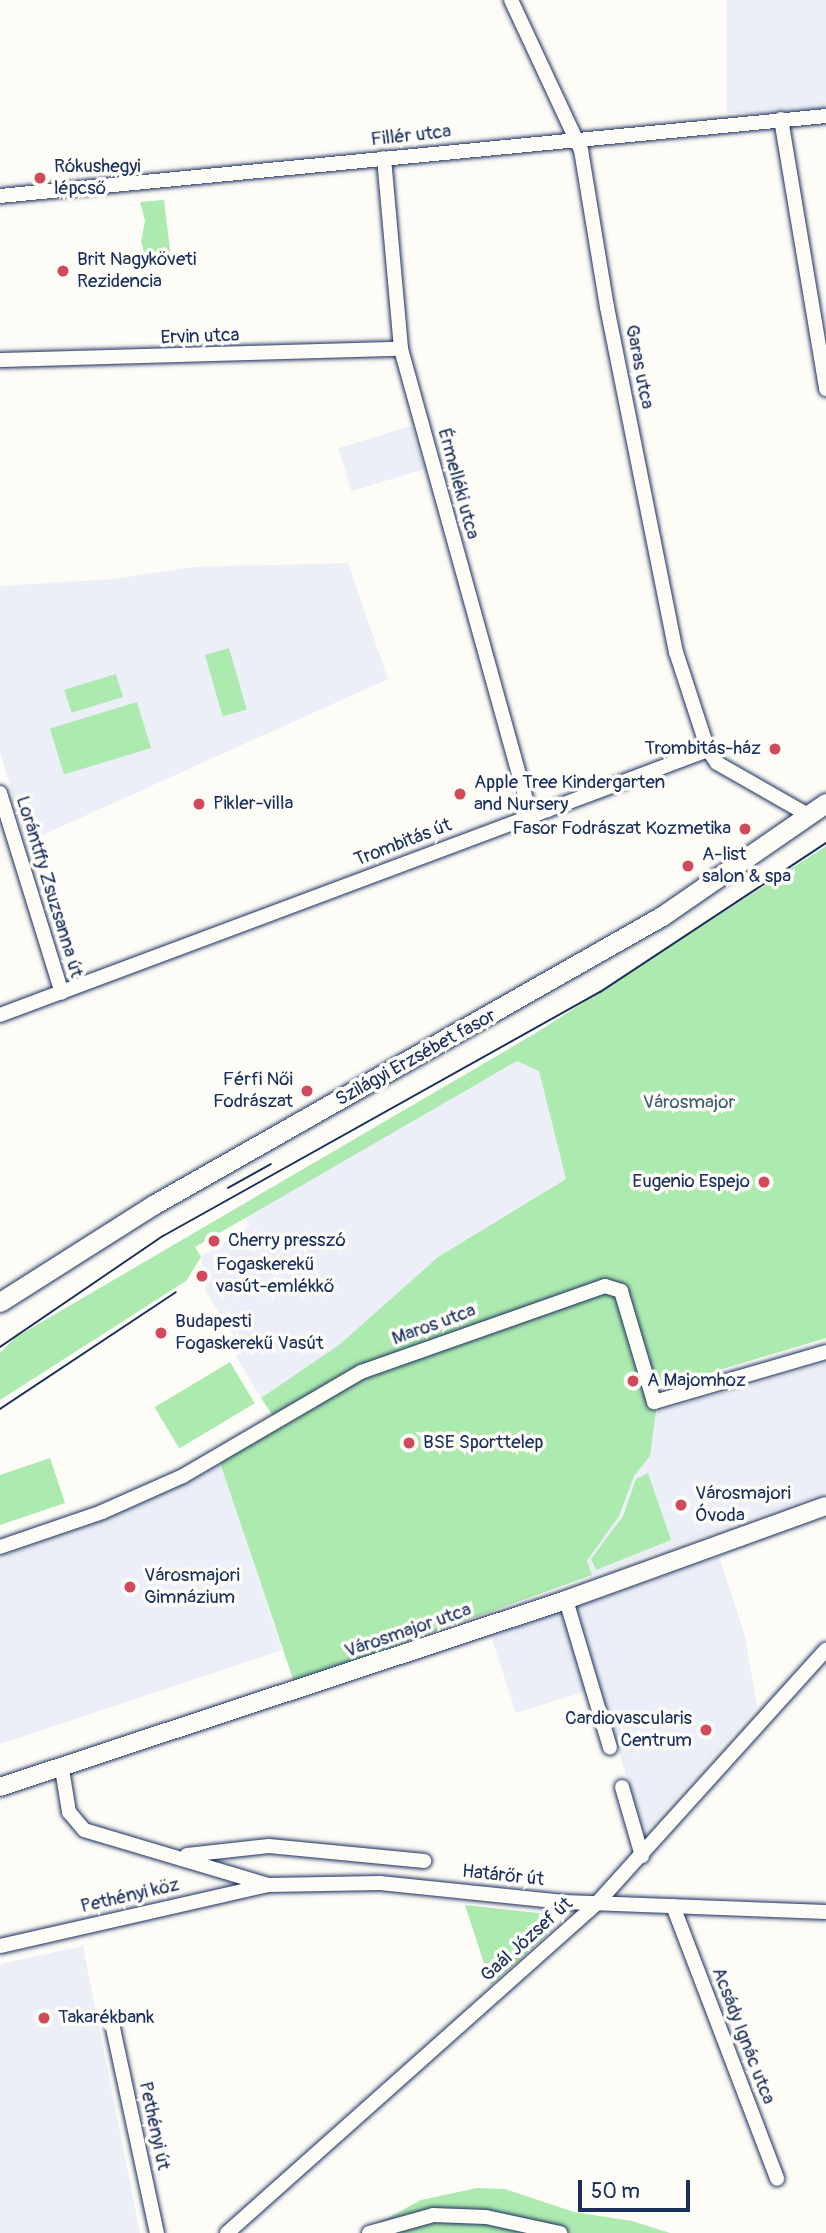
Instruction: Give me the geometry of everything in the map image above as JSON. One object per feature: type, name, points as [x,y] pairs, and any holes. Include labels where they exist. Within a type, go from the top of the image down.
[{"type":"main road","name":"Szilágyi Erzsébet fasor","points":[[0,1302],[153,1205],[662,916],[826,803]]},
{"type":"street","name":"Garas utca","points":[[511,0],[576,138],[676,652],[708,750]]},
{"type":"street","name":"Fillér utca","points":[[0,196],[576,138],[826,116]]},
{"type":"street","points":[[781,119],[826,389]]},
{"type":"street","name":"Érmelléki utca","points":[[384,158],[401,349],[530,814]]},
{"type":"street","name":"Ervin utca","points":[[0,360],[401,349]]},
{"type":"street","points":[[708,750],[717,763],[808,815]]},
{"type":"street","name":"Trombitás út","points":[[0,1015],[530,814],[708,750]]},
{"type":"street","name":"Lorántffy Zsuzsanna út","points":[[0,793],[62,993]]},
{"type":"street","name":"Maros utca","points":[[0,1547],[102,1512],[183,1476],[354,1375],[605,1286],[621,1291],[654,1402],[826,1352]]},
{"type":"street","name":"Városmajor utca","points":[[0,1787],[62,1769],[566,1600],[826,1506]]},
{"type":"street","points":[[566,1600],[610,1748]]},
{"type":"street","name":"Gaál József út","points":[[227,2233],[598,1902],[826,1650]]},
{"type":"street","name":"Határőr út","points":[[62,1769],[75,1824],[269,1885],[380,1882],[598,1902],[826,1912]]},
{"type":"street","points":[[621,1787],[642,1856]]},
{"type":"street","name":"Határőr út","points":[[182,1856],[269,1846],[424,1861]]},
{"type":"street","name":"Pethényi köz","points":[[0,1946],[269,1885]]},
{"type":"street","name":"Acsády Ignác utca","points":[[673,1906],[777,2179]]},
{"type":"street","name":"Pethényi út","points":[[113,2028],[157,2233]]},
{"type":"street","points":[[369,2233],[433,2215],[486,2217],[560,2233]]},
{"type":"shaded area","points":[[727,0],[826,0],[826,113],[727,113]]},
{"type":"shaded area","points":[[411,426],[424,469],[351,491],[338,448]]},
{"type":"shaded area","points":[[348,563],[388,679],[27,842],[0,752],[0,586],[113,579],[193,567]]},
{"type":"shaded area","points":[[517,1061],[539,1071],[566,1179],[438,1257],[339,1346],[261,1398],[236,1356],[243,1351],[206,1292],[201,1257],[250,1225],[244,1216]]},
{"type":"shaded area","points":[[826,1363],[826,1492],[592,1575],[586,1562],[619,1516],[634,1475],[650,1456],[656,1412]]},
{"type":"shaded area","name":"Városmajori Gimnázium","points":[[219,1460],[282,1650],[0,1744],[0,1556],[93,1524]]},
{"type":"shaded area","points":[[719,1557],[745,1636],[757,1707],[644,1833],[599,1687],[516,1713],[491,1636]]},
{"type":"shaded area","points":[[83,1946],[140,2233],[0,2233],[0,1964]]},
{"type":"green space","points":[[164,200],[172,267],[149,268],[141,242],[145,221],[140,202]]},
{"type":"green space","points":[[229,648],[247,710],[223,716],[205,655]]},
{"type":"green space","points":[[116,674],[123,697],[71,713],[64,690]]},
{"type":"green space","points":[[137,702],[151,748],[64,775],[50,729]]},
{"type":"green space","name":"Városmajor","points":[[826,846],[826,1338],[652,1390],[656,1412],[650,1456],[634,1476],[619,1516],[587,1561],[592,1575],[294,1682],[219,1460],[273,1416],[261,1398],[339,1345],[438,1257],[566,1179],[539,1071],[517,1061],[195,1247],[201,1257],[186,1281],[0,1400],[0,1353],[16,1337],[536,1033]]},
{"type":"green space","points":[[230,1362],[255,1403],[179,1448],[155,1407]]},
{"type":"green space","points":[[50,1458],[65,1503],[0,1525],[0,1475]]},
{"type":"green space","points":[[648,1473],[671,1540],[596,1570],[591,1559],[623,1516],[636,1479]]},
{"type":"green space","points":[[465,1905],[547,1914],[552,1930],[491,1985]]},
{"type":"green space","points":[[477,2188],[505,2189],[574,2212],[632,2221],[670,2233],[360,2233],[421,2200]]},
{"type":"tram line","points":[[0,1347],[163,1236],[600,992],[826,843]]},
{"type":"tram line","points":[[228,1188],[271,1164]]},
{"type":"tram line","points":[[0,1409],[176,1292]]},
{"type":"place","name":"Rókushegyi lépcső","points":[[40,178]]},
{"type":"place","name":"Brit Nagyköveti Rezidencia","points":[[63,271]]},
{"type":"place","name":"Trombitás-ház","points":[[775,749]]},
{"type":"place","name":"Apple Tree Kindergarten and Nursery","points":[[460,794]]},
{"type":"place","name":"Pikler-villa","points":[[199,804]]},
{"type":"place","name":"Fasor Fodrászat Kozmetika","points":[[745,829]]},
{"type":"place","name":"A-list salon & spa","points":[[688,866]]},
{"type":"place","name":"Férfi Női Fodrászat","points":[[307,1091]]},
{"type":"place","name":"Eugenio Espejo","points":[[764,1182]]},
{"type":"place","name":"Cherry presszó","points":[[214,1241]]},
{"type":"place","name":"Fogaskerekű vasút-emlékkő","points":[[202,1276]]},
{"type":"place","name":"Budapesti Fogaskerekű Vasút","points":[[161,1333]]},
{"type":"place","name":"A Majomhoz","points":[[633,1381]]},
{"type":"place","name":"BSE Sporttelep","points":[[409,1443]]},
{"type":"place","name":"Városmajori Óvoda","points":[[681,1505]]},
{"type":"place","name":"Városmajori Gimnázium","points":[[130,1587]]},
{"type":"place","name":"Cardiovascularis Centrum","points":[[706,1730]]},
{"type":"place","name":"Takarékbank","points":[[44,2018]]}]
